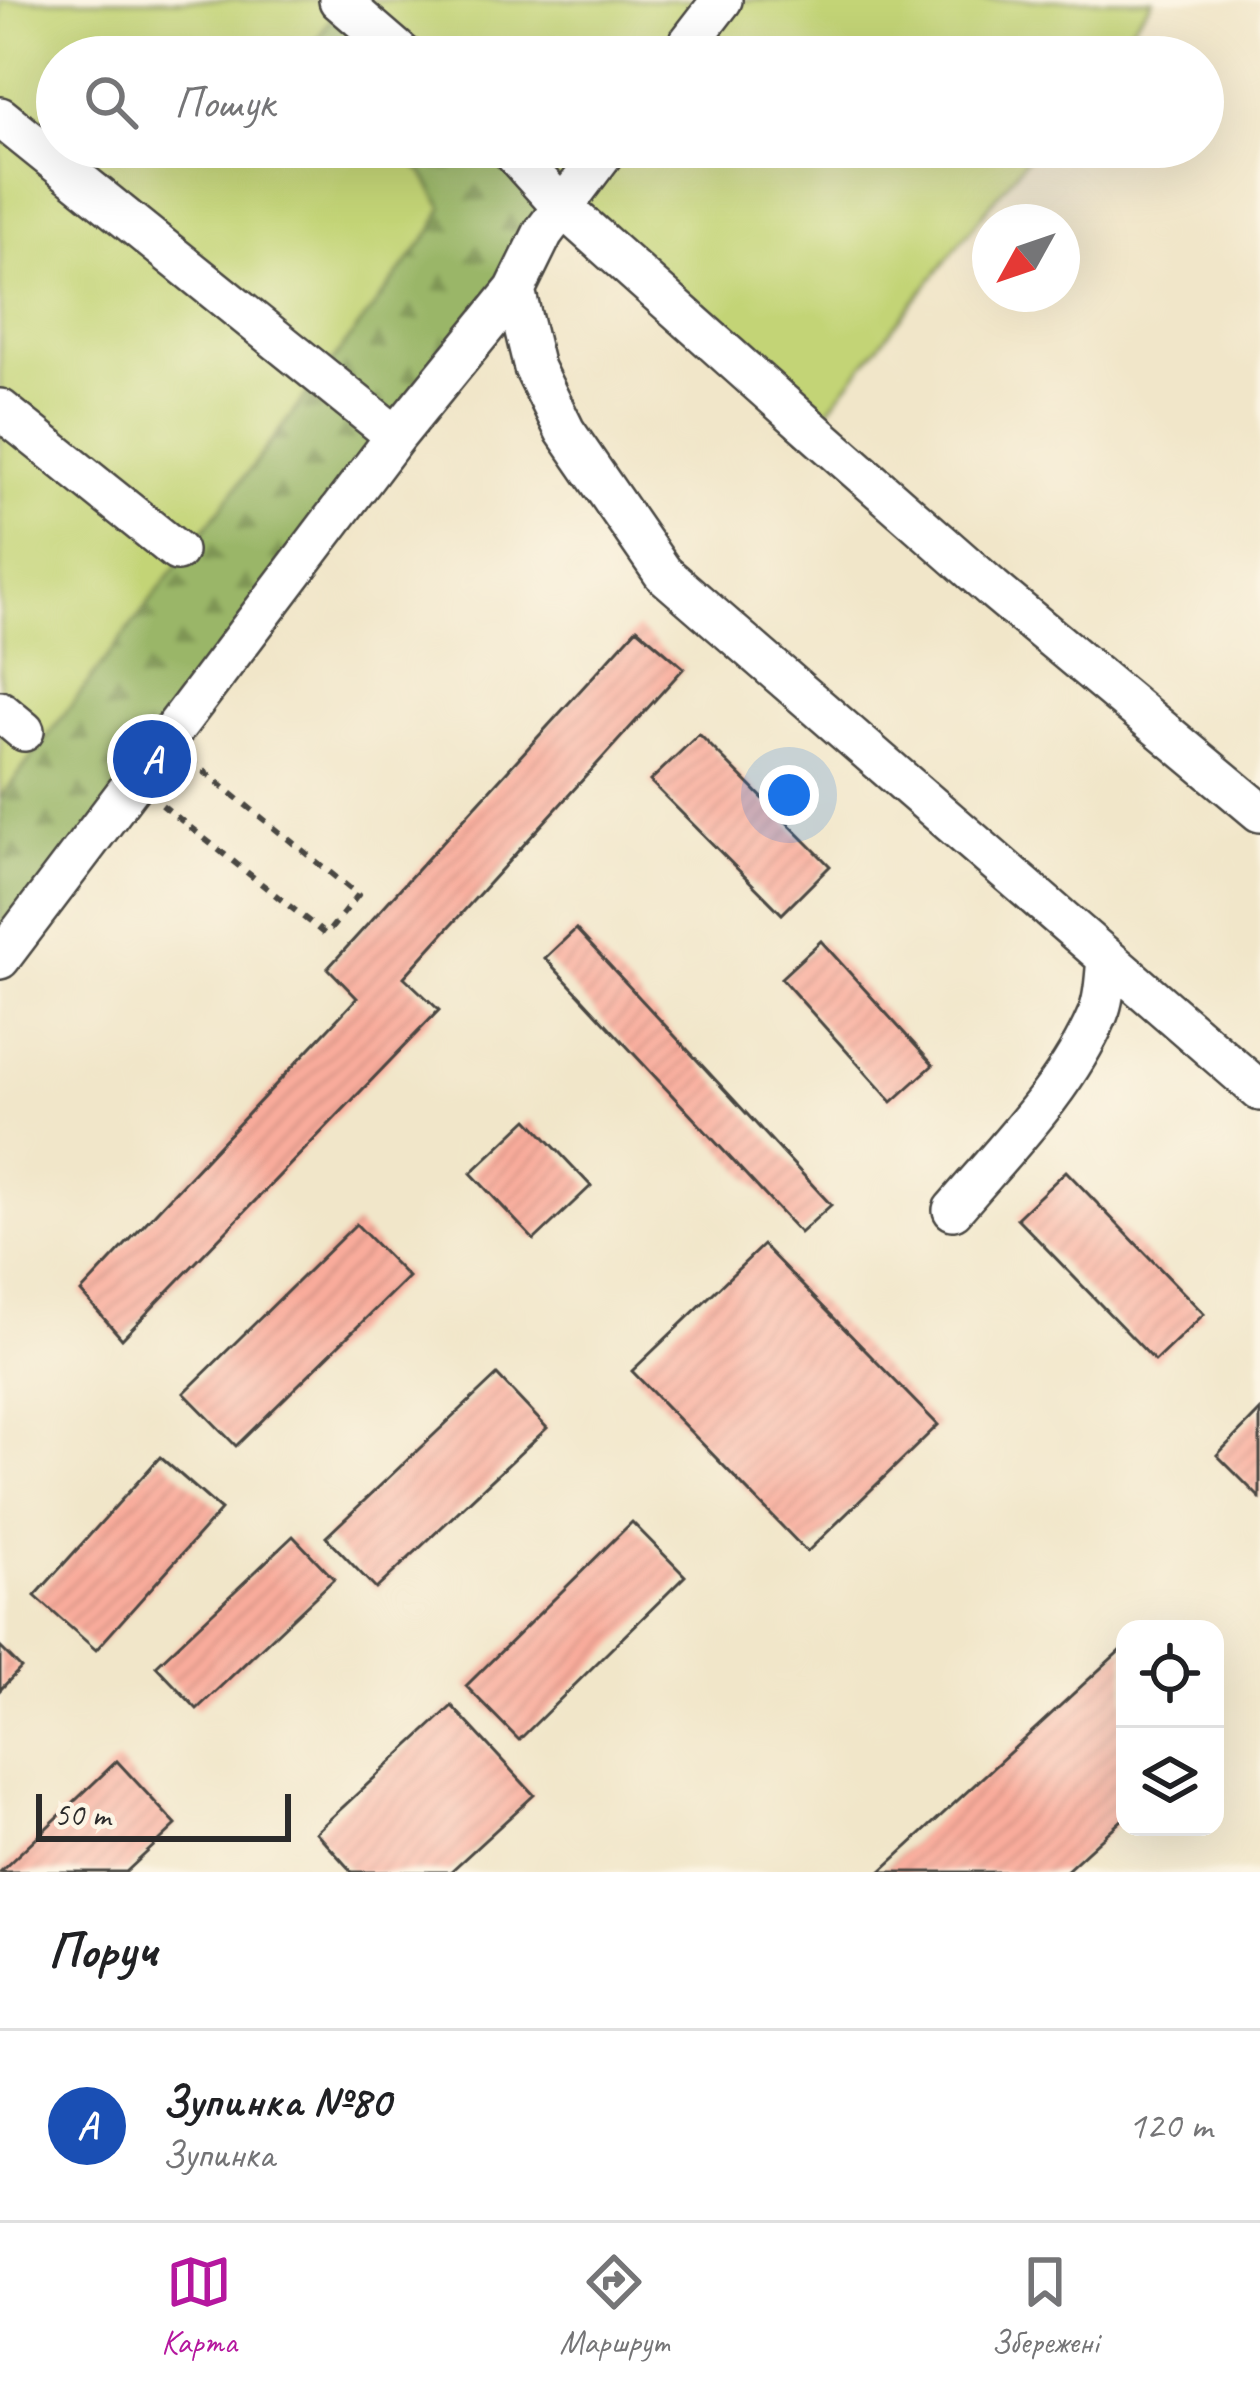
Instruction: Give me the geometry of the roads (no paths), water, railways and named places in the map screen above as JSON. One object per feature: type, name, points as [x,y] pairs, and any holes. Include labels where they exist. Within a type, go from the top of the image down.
[{"type":"street","points":[[339,0],[381,36]]},
{"type":"street","points":[[694,36],[722,0]]},
{"type":"street","points":[[0,116],[36,145]]},
{"type":"street","points":[[65,168],[397,436]]},
{"type":"street","points":[[527,168],[561,206],[993,589],[1260,812]]},
{"type":"street","points":[[0,959],[397,436],[515,290],[561,206],[591,168]]},
{"type":"street","points":[[515,290],[534,368],[565,430],[662,573],[1260,1091]]},
{"type":"street","points":[[0,409],[176,551]]},
{"type":"street","points":[[953,1210],[1073,1060],[1100,1010],[1107,958]]},
{"type":"place","name":"Зупинка №80","points":[[152,759]]}]
